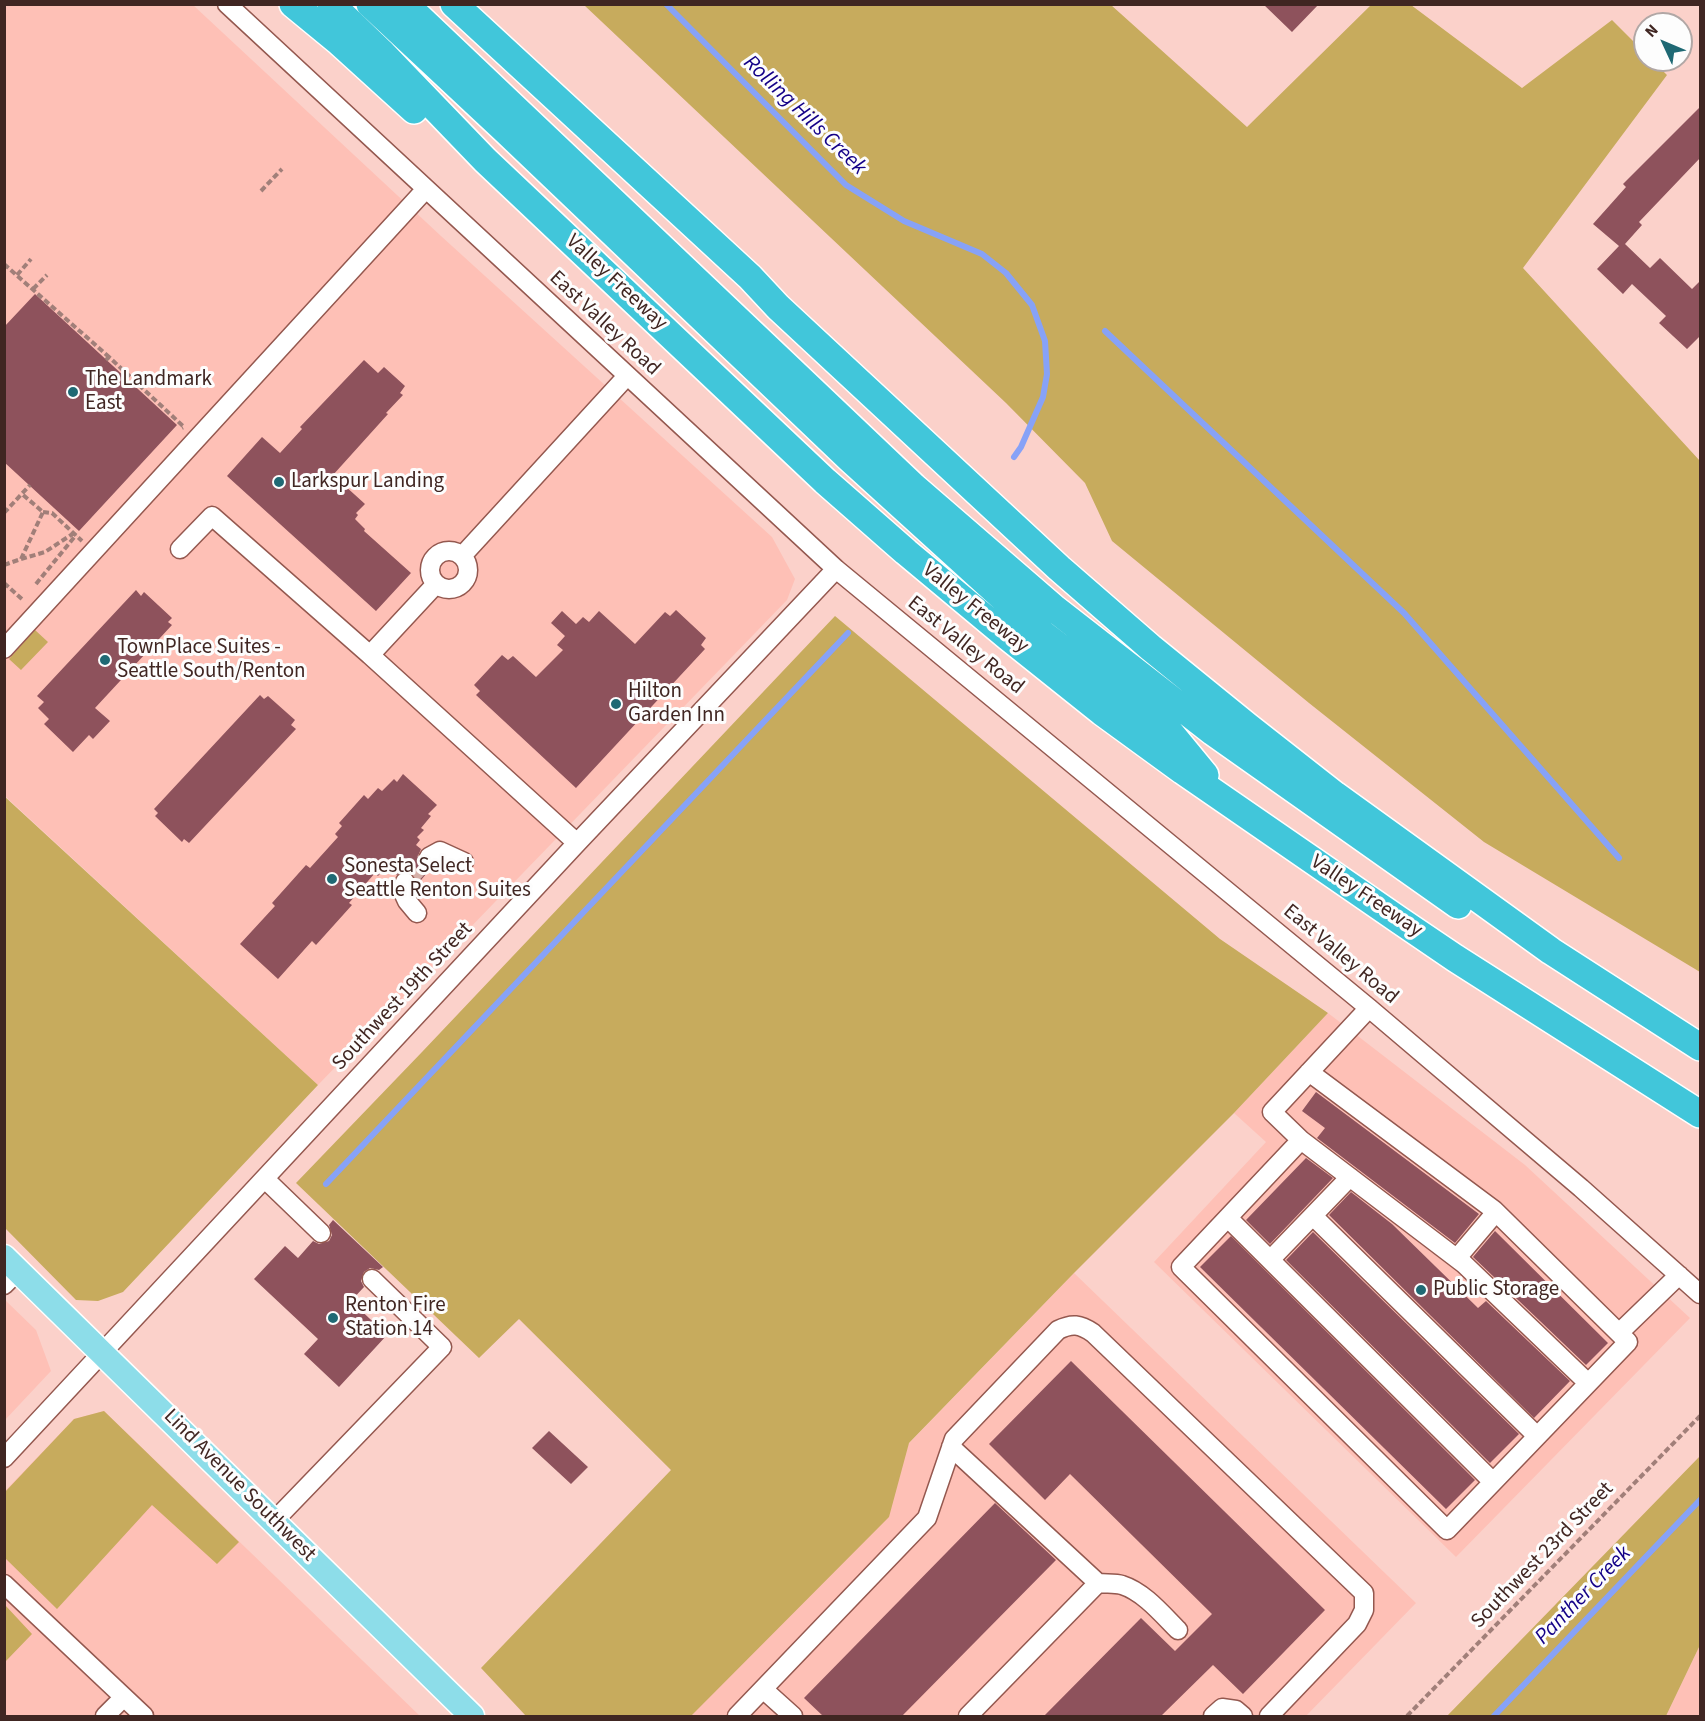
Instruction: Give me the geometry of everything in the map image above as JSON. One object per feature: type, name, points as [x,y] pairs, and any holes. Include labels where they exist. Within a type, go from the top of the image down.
[{"type":"highway","points":[[293,4],[338,41],[430,125],[485,160]]},
{"type":"highway","name":"Valley Freeway","points":[[331,4],[485,160],[817,473],[906,552],[1008,637],[1102,712],[1455,958],[1701,1114]]},
{"type":"highway","points":[[370,4],[412,22],[914,487],[1055,609],[1213,732],[1418,878],[1518,945],[1551,951]]},
{"type":"highway","points":[[454,4],[750,277],[778,307],[1059,568],[1151,648],[1335,795],[1551,951],[1701,1047]]},
{"type":"highway","points":[[479,4],[718,236],[750,277]]},
{"type":"highway","points":[[412,22],[506,131],[849,458],[976,574],[1044,635],[1168,730],[1230,803]]},
{"type":"main road","name":"Lind Avenue Southwest","points":[[9,1271],[104,1353],[472,1716]]},
{"type":"street","name":"East Valley Road","points":[[227,4],[836,569],[1369,1008],[1572,1180],[1701,1294]]},
{"type":"street","points":[[4,649],[425,190]]},
{"type":"street","points":[[462,556],[627,376]]},
{"type":"street","points":[[180,549],[212,516],[577,843]]},
{"type":"street","points":[[450,551],[462,556],[468,566],[464,583],[453,589],[436,584],[431,573],[431,566],[438,555],[450,551]]},
{"type":"street","name":"Southwest 19th Street","points":[[4,1458],[577,843],[836,569]]},
{"type":"street","points":[[370,656],[436,584]]},
{"type":"street","points":[[429,856],[440,850],[464,862]]},
{"type":"street","points":[[405,882],[402,890],[407,901],[417,913]]},
{"type":"street","points":[[1369,1008],[1272,1112],[1301,1140],[1457,1258],[1588,1383]]},
{"type":"street","points":[[1301,1140],[1181,1267],[1447,1530],[1628,1342],[1496,1212],[1310,1072]]},
{"type":"street","points":[[1270,1260],[1350,1177]]},
{"type":"street","points":[[265,1179],[321,1233]]},
{"type":"street","points":[[1457,1258],[1496,1212]]},
{"type":"street","points":[[1313,1216],[1537,1436]]},
{"type":"street","points":[[1228,1218],[1493,1482]]},
{"type":"street","points":[[1618,1333],[1679,1275]]},
{"type":"street","points":[[274,1521],[442,1347],[372,1278]]},
{"type":"street","points":[[736,1716],[927,1518],[954,1439],[1058,1330],[1069,1324],[1082,1325],[1093,1333],[1364,1593],[1364,1610],[1357,1624],[1269,1716]]},
{"type":"street","points":[[951,1448],[1098,1584],[1120,1584],[1131,1588],[1178,1630]]},
{"type":"street","points":[[4,1584],[144,1716]]},
{"type":"street","points":[[968,1716],[1098,1584]]},
{"type":"street","points":[[763,1689],[793,1716]]},
{"type":"street","points":[[105,1716],[124,1697]]},
{"type":"street","points":[[1213,1716],[1222,1708],[1236,1710],[1244,1716]]},
{"type":"path","points":[[261,191],[282,169]]},
{"type":"path","points":[[17,275],[31,259]]},
{"type":"path","points":[[4,264],[184,427],[176,435]]},
{"type":"path","points":[[33,289],[47,275]]},
{"type":"path","points":[[4,513],[30,485]]},
{"type":"path","points":[[22,494],[42,512],[52,513],[81,540],[88,530]]},
{"type":"path","points":[[21,559],[42,512]]},
{"type":"path","points":[[4,565],[45,552],[75,534]]},
{"type":"path","points":[[31,591],[75,534]]},
{"type":"path","points":[[4,583],[23,600],[17,608]]},
{"type":"path","name":"Southwest 23rd Street","points":[[1407,1716],[1701,1416]]},
{"type":"shaded area","points":[[4,5],[193,5],[441,236],[772,537],[795,579],[787,600],[318,1085],[5,796]]},
{"type":"shaded area","points":[[584,5],[1111,5],[1247,127],[1371,5],[1411,5],[1522,88],[1612,20],[1633,41],[1633,72],[1664,72],[1667,75],[1523,268],[1700,461],[1700,972],[1484,842],[1309,703],[1112,541],[1085,483],[1006,403]]},
{"type":"shaded area","points":[[835,616],[1220,939],[1328,1013],[1234,1113],[909,1443],[889,1517],[691,1716],[526,1716],[481,1668],[671,1470],[519,1319],[479,1358],[296,1183]]},
{"type":"shaded area","points":[[35,630],[48,642],[21,670],[9,659]]},
{"type":"shaded area","points":[[4,796],[318,1085],[123,1292],[98,1301],[76,1300],[5,1228]]},
{"type":"shaded area","name":"Public Storage","points":[[1328,1013],[1525,1165],[1690,1318],[1456,1557],[1154,1262],[1266,1142],[1234,1113]]},
{"type":"shaded area","points":[[1074,1273],[1416,1603],[1306,1716],[645,1716]]},
{"type":"shaded area","points":[[5,1300],[36,1330],[51,1371],[5,1420]]},
{"type":"shaded area","points":[[104,1411],[420,1716],[5,1716],[4,1492],[74,1419]]},
{"type":"shaded area","points":[[104,1411],[239,1542],[217,1564],[152,1505],[57,1609],[5,1558],[5,1492],[74,1419]]},
{"type":"shaded area","points":[[1700,1456],[1700,1645],[1666,1716],[1447,1716]]},
{"type":"shaded area","points":[[5,1605],[32,1634],[5,1662]]},
{"type":"shaded area","points":[[1700,1645],[1700,1716],[1666,1716]]},
{"type":"building","points":[[1263,4],[1319,4],[1292,32]]},
{"type":"building","points":[[1701,106],[1701,157],[1639,222],[1642,225],[1625,244],[1650,268],[1660,258],[1692,289],[1701,280],[1701,335],[1687,349],[1659,323],[1666,316],[1632,284],[1623,294],[1597,269],[1619,246],[1593,224],[1626,187],[1623,184]]},
{"type":"building","name":"The Landmark East","points":[[35,294],[177,425],[79,531],[4,462],[4,327]]},
{"type":"building","name":"Larkspur Landing","points":[[364,360],[378,373],[384,367],[405,386],[400,393],[403,395],[386,413],[388,414],[333,475],[365,504],[356,513],[358,515],[355,519],[365,529],[364,531],[411,573],[376,611],[227,476],[262,437],[280,453],[302,429],[300,427]]},
{"type":"building","name":"TownPlace Suites - Seattle South/Renton","points":[[136,590],[141,596],[144,592],[172,618],[168,622],[172,625],[95,708],[110,721],[93,739],[89,735],[73,752],[44,724],[49,719],[38,708],[44,702],[37,696]]},
{"type":"building","name":"Hilton Garden Inn","points":[[676,610],[706,638],[701,645],[705,649],[576,788],[476,695],[480,691],[474,685],[502,655],[508,660],[513,656],[536,677],[563,650],[557,645],[565,636],[551,623],[562,611],[576,624],[583,617],[589,622],[599,611],[635,644],[665,612],[670,616]]},
{"type":"building","points":[[260,695],[264,699],[268,696],[295,720],[291,725],[296,729],[189,843],[184,839],[182,842],[155,816],[158,813],[154,809]]},
{"type":"building","name":"Sonesta Select Seattle Renton Suites","points":[[403,774],[437,805],[428,814],[431,816],[421,828],[424,830],[417,837],[420,840],[416,845],[421,849],[418,856],[419,863],[424,867],[432,867],[416,886],[414,875],[408,871],[397,875],[387,866],[378,876],[375,873],[349,903],[352,905],[316,945],[312,941],[278,979],[240,944],[275,906],[272,903],[306,865],[310,868],[338,837],[335,834],[342,826],[339,823],[364,795],[368,799],[378,788],[382,791],[394,779],[397,782]]},
{"type":"building","points":[[1316,1092],[1479,1214],[1455,1243],[1317,1138],[1325,1128],[1302,1111]]},
{"type":"building","points":[[1306,1158],[1333,1178],[1270,1244],[1246,1220]]},
{"type":"building","points":[[1351,1192],[1392,1224],[1478,1308],[1486,1301],[1570,1381],[1534,1418],[1329,1215]]},
{"type":"building","name":"Renton Fire Station 14","points":[[333,1220],[383,1267],[379,1270],[370,1268],[364,1272],[361,1281],[364,1287],[351,1301],[387,1335],[339,1387],[304,1354],[318,1339],[254,1279],[285,1246],[298,1258],[313,1241],[319,1244],[329,1241],[332,1235],[329,1225]]},
{"type":"building","points":[[1495,1231],[1608,1343],[1586,1365],[1473,1257]]},
{"type":"building","points":[[1313,1232],[1519,1434],[1490,1463],[1286,1260]]},
{"type":"building","points":[[1231,1236],[1475,1480],[1446,1509],[1200,1267]]},
{"type":"building","points":[[1071,1361],[1325,1610],[1243,1694],[1213,1665],[1161,1716],[1044,1716],[1141,1618],[1175,1651],[1212,1614],[1070,1474],[1045,1500],[989,1444]]},
{"type":"building","points":[[549,1431],[588,1467],[571,1484],[532,1448]]},
{"type":"building","points":[[995,1503],[1056,1560],[902,1716],[823,1716],[804,1698]]},
{"type":"waterway","name":"Rolling Hills Creek","points":[[666,4],[846,185],[904,221],[982,254],[1006,273],[1032,305],[1045,341],[1047,374],[1043,397],[1021,447],[1014,457]]},
{"type":"waterway","points":[[1105,331],[1404,613],[1619,858]]},
{"type":"waterway","points":[[326,1184],[848,633]]},
{"type":"waterway","name":"Panther Creek","points":[[1494,1716],[1700,1500]]},
{"type":"tunnel","points":[[405,882],[429,857]]},
{"type":"place","name":"The Landmark East","points":[[73,392]]},
{"type":"place","name":"Larkspur Landing","points":[[279,482]]},
{"type":"place","name":"TownPlace Suites - Seattle South/Renton","points":[[105,660]]},
{"type":"place","name":"Hilton Garden Inn","points":[[616,704]]},
{"type":"place","name":"Sonesta Select Seattle Renton Suites","points":[[332,879]]},
{"type":"place","name":"Public Storage","points":[[1421,1290]]},
{"type":"place","name":"Renton Fire Station 14","points":[[333,1318]]}]
